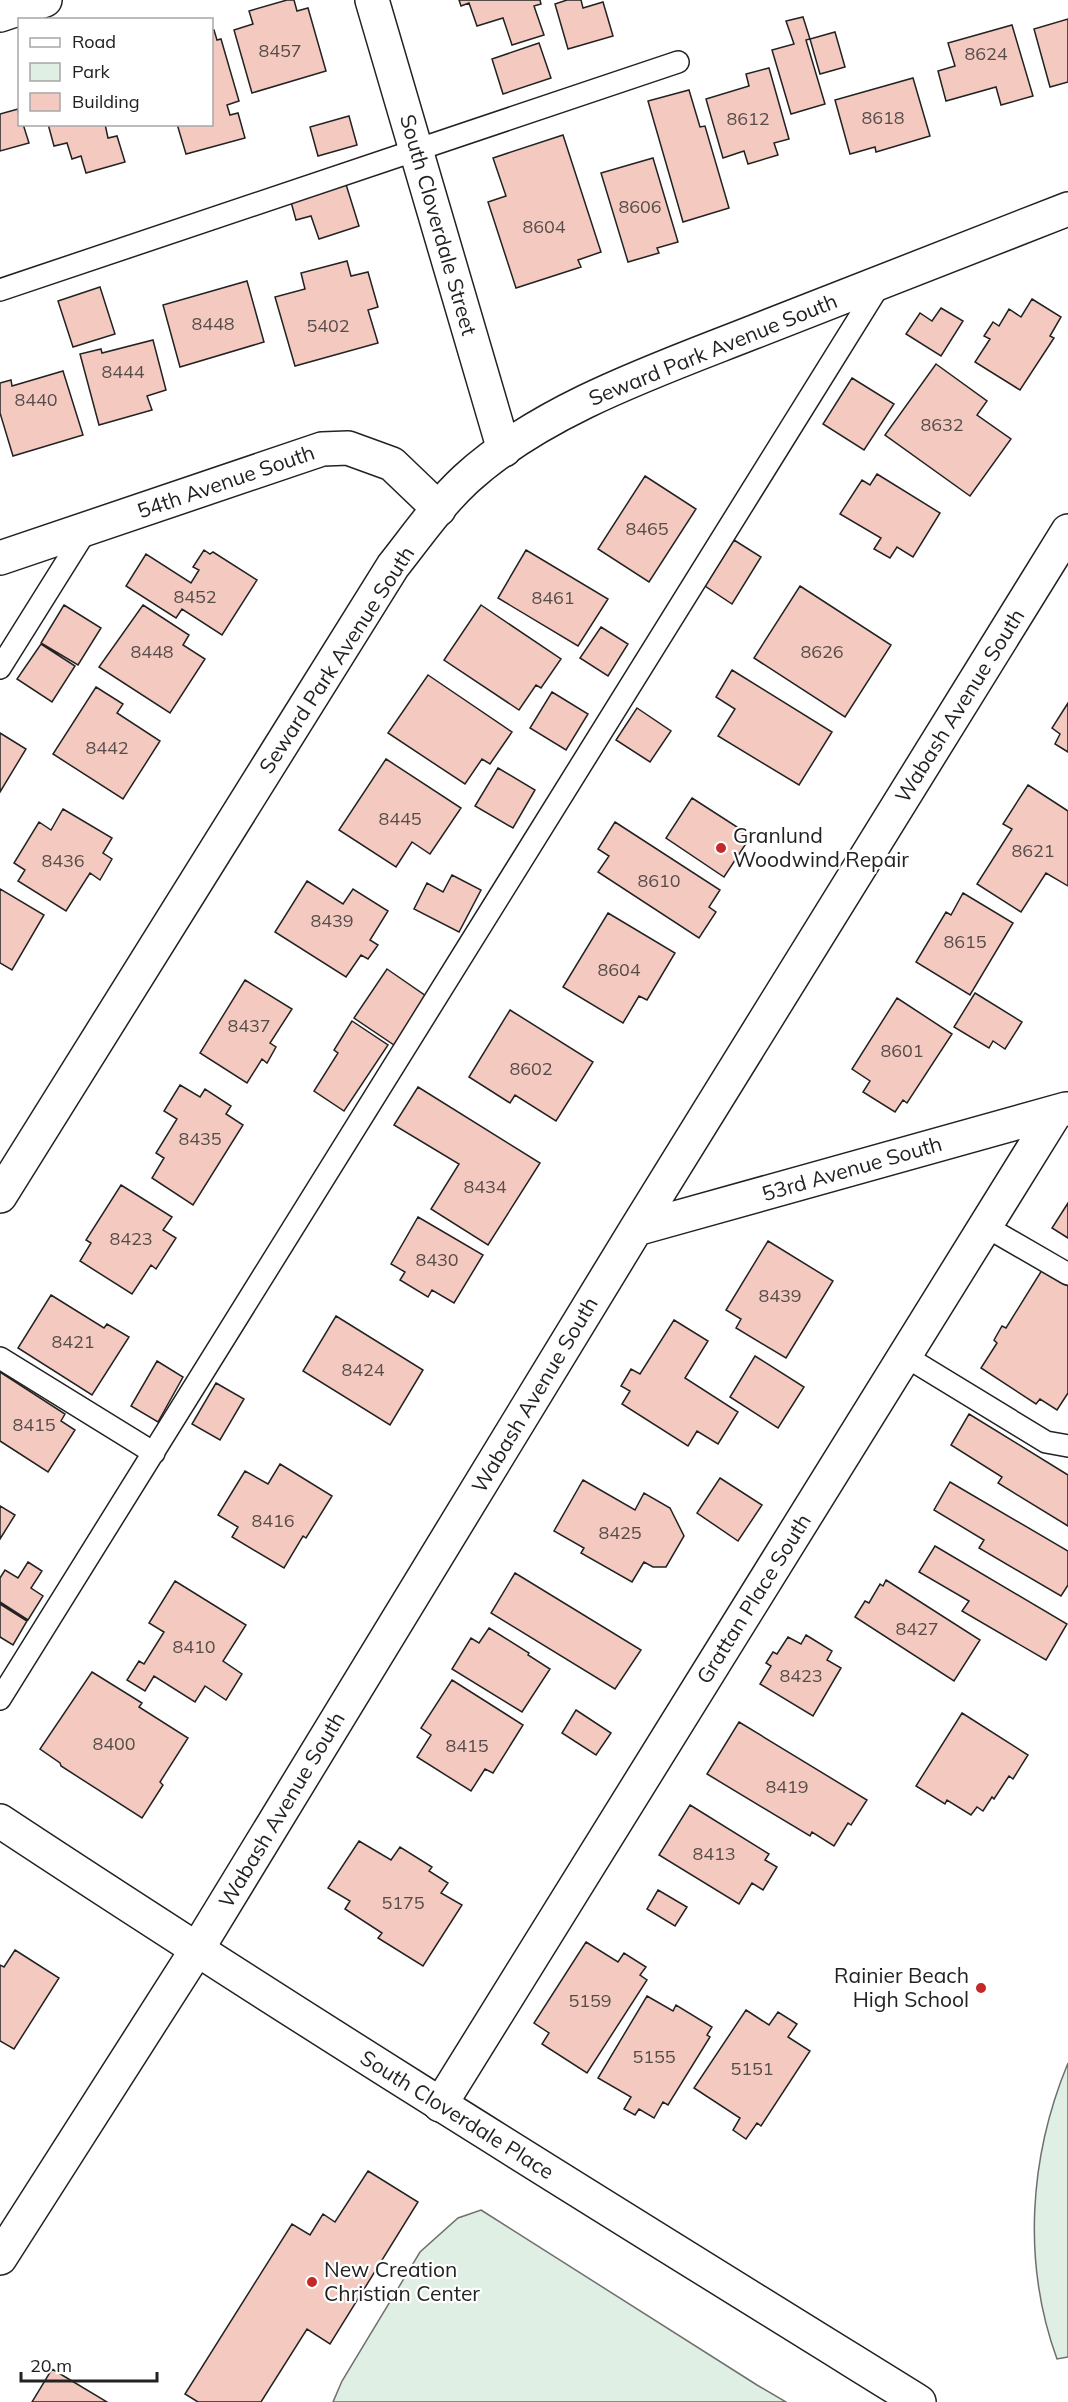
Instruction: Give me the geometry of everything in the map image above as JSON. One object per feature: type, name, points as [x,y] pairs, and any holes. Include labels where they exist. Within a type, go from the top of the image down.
[{"type":"street","points":[[0,15],[45,0]]},
{"type":"street","name":"South Cloverdale Street","points":[[372,0],[504,450]]},
{"type":"street","name":"Seward Park Avenue South","points":[[0,1196],[393,566],[466,479],[504,450],[560,413],[668,365],[1068,209]]},
{"type":"street","name":"54th Avenue South","points":[[0,558],[322,449],[348,448],[392,464],[439,509]]},
{"type":"street","name":"Wabash Avenue South","points":[[0,2258],[196,1951],[636,1229],[1068,531]]},
{"type":"street","name":"53rd Avenue South","points":[[636,1229],[1064,1105]]},
{"type":"street","name":"Grattan Place South","points":[[440,2105],[985,1226],[1064,1105]]},
{"type":"street","name":"South Cloverdale Place","points":[[0,1821],[196,1951],[919,2402]]},
{"type":"lane","points":[[0,290],[678,62]]},
{"type":"lane","points":[[0,1699],[883,280]]},
{"type":"lane","points":[[0,668],[87,529]]},
{"type":"lane","points":[[985,1226],[1068,1274]]},
{"type":"lane","points":[[905,1356],[1046,1442],[1068,1446]]},
{"type":"lane","points":[[0,1358],[154,1453]]},
{"type":"green space","points":[[1068,2063],[1068,2357],[1057,2359],[1038,2285],[1035,2210],[1038,2173],[1045,2135]]},
{"type":"green space","points":[[481,2210],[786,2402],[333,2402],[342,2381],[420,2252],[458,2218]]},
{"type":"building","points":[[294,0],[297,11],[308,8],[326,71],[252,93],[234,30],[253,24],[249,11]]},
{"type":"building","points":[[459,0],[540,0],[541,4],[534,6],[544,35],[512,45],[503,18],[477,26],[469,3],[461,6]]},
{"type":"building","points":[[567,0],[581,0],[583,8],[603,2],[613,36],[568,49],[555,4]]},
{"type":"building","points":[[803,17],[810,39],[806,40],[825,104],[791,114],[772,50],[794,44],[786,21]]},
{"type":"building","points":[[1068,19],[1068,82],[1050,87],[1034,29]]},
{"type":"building","points":[[1012,25],[1033,96],[1001,105],[996,87],[946,101],[938,71],[955,66],[948,43]]},
{"type":"building","points":[[214,30],[217,40],[221,39],[239,101],[227,105],[230,115],[238,113],[245,138],[186,154],[178,126],[213,126]]},
{"type":"building","points":[[835,32],[845,67],[820,74],[810,39]]},
{"type":"building","points":[[539,43],[551,78],[503,94],[492,59]]},
{"type":"building","points":[[769,68],[789,139],[774,143],[778,155],[748,164],[744,151],[723,158],[706,99],[749,86],[746,74]]},
{"type":"building","points":[[913,78],[930,136],[876,152],[875,147],[850,154],[835,100]]},
{"type":"building","points":[[689,90],[700,127],[705,126],[729,208],[683,222],[648,101]]},
{"type":"building","points":[[18,109],[18,126],[24,126],[29,143],[0,151],[0,114]]},
{"type":"building","points":[[349,116],[357,145],[318,156],[310,127]]},
{"type":"building","points":[[49,126],[105,126],[108,138],[117,136],[125,162],[86,173],[81,156],[72,159],[67,143],[54,146]]},
{"type":"building","points":[[563,135],[601,252],[578,260],[581,267],[516,288],[488,202],[506,196],[493,158]]},
{"type":"building","points":[[653,158],[678,242],[657,248],[659,253],[628,262],[601,173]]},
{"type":"building","points":[[344,178],[359,226],[319,239],[311,216],[296,220],[291,202]]},
{"type":"building","points":[[347,261],[351,276],[368,272],[378,307],[368,310],[378,343],[295,366],[275,297],[305,289],[301,273]]},
{"type":"building","points":[[247,281],[264,342],[180,367],[163,305]]},
{"type":"building","points":[[100,287],[115,334],[73,347],[58,301]]},
{"type":"building","points":[[1032,299],[1061,317],[1050,336],[1054,338],[1020,390],[975,362],[990,339],[984,336],[993,322],[999,326],[1009,309],[1021,317]]},
{"type":"building","points":[[941,308],[963,321],[941,356],[906,334],[920,313],[932,321]]},
{"type":"building","points":[[153,340],[166,390],[147,396],[152,410],[99,425],[80,354],[101,349],[102,353]]},
{"type":"building","points":[[936,364],[987,401],[977,415],[1011,439],[970,496],[885,435]]},
{"type":"building","points":[[63,371],[83,435],[13,456],[0,413],[0,383],[11,380],[12,386]]},
{"type":"building","points":[[852,378],[894,404],[864,450],[823,424]]},
{"type":"building","points":[[877,474],[940,513],[913,557],[897,547],[890,558],[874,549],[881,538],[840,514],[862,480],[870,485]]},
{"type":"building","points":[[645,476],[696,509],[649,582],[598,549]]},
{"type":"building","points":[[734,540],[761,557],[732,604],[705,586]]},
{"type":"building","points":[[204,550],[210,554],[213,552],[257,580],[222,635],[182,609],[176,618],[126,586],[146,554],[191,583],[199,570],[193,567]]},
{"type":"building","points":[[526,550],[608,599],[578,646],[498,598]]},
{"type":"building","points":[[800,586],[891,645],[845,717],[754,658]]},
{"type":"building","points":[[64,605],[101,628],[78,665],[41,643]]},
{"type":"building","points":[[143,605],[189,635],[183,645],[205,659],[170,713],[99,667]]},
{"type":"building","points":[[481,605],[561,659],[541,688],[536,685],[519,710],[444,660]]},
{"type":"building","points":[[601,627],[628,644],[608,676],[580,658]]},
{"type":"building","points":[[41,644],[75,666],[52,702],[17,679]]},
{"type":"building","points":[[732,670],[832,732],[799,785],[718,736],[735,709],[716,697]]},
{"type":"building","points":[[428,675],[512,732],[490,764],[482,759],[465,784],[388,733]]},
{"type":"building","points":[[96,687],[123,704],[117,713],[160,741],[123,799],[53,754]]},
{"type":"building","points":[[552,692],[588,714],[566,750],[530,728]]},
{"type":"building","points":[[1068,703],[1068,752],[1055,744],[1060,734],[1052,728]]},
{"type":"building","points":[[637,708],[671,731],[650,762],[616,740]]},
{"type":"building","points":[[0,733],[26,749],[0,792]]},
{"type":"building","points":[[386,759],[461,808],[430,854],[412,842],[396,867],[339,830]]},
{"type":"building","points":[[498,768],[535,790],[513,828],[475,806]]},
{"type":"building","points":[[1028,785],[1068,811],[1068,886],[1046,873],[1021,912],[977,884],[1012,829],[1003,824]]},
{"type":"building","points":[[692,798],[751,836],[724,877],[666,838]]},
{"type":"building","points":[[63,809],[112,838],[103,853],[112,859],[100,880],[90,873],[66,911],[18,881],[25,870],[14,863],[39,822],[51,830]]},
{"type":"building","points":[[615,822],[720,890],[709,907],[716,912],[699,938],[598,872],[609,856],[598,849]]},
{"type":"building","points":[[452,875],[481,890],[459,932],[414,909],[427,883],[443,892]]},
{"type":"building","points":[[307,881],[343,904],[353,889],[388,911],[370,940],[378,945],[368,959],[361,955],[346,977],[275,932]]},
{"type":"building","points":[[0,889],[44,915],[12,970],[0,963]]},
{"type":"building","points":[[963,893],[1013,923],[970,995],[916,962],[946,912],[951,915]]},
{"type":"building","points":[[608,913],[675,953],[647,1000],[639,996],[623,1023],[563,987]]},
{"type":"building","points":[[387,969],[426,996],[394,1045],[354,1018]]},
{"type":"building","points":[[245,980],[292,1009],[270,1043],[276,1047],[267,1063],[262,1059],[247,1083],[200,1053]]},
{"type":"building","points":[[975,993],[1022,1022],[1005,1049],[993,1041],[989,1048],[954,1027]]},
{"type":"building","points":[[897,998],[952,1034],[907,1103],[903,1100],[895,1112],[863,1092],[870,1081],[852,1069]]},
{"type":"building","points":[[510,1010],[593,1062],[556,1121],[515,1095],[510,1103],[469,1077]]},
{"type":"building","points":[[352,1021],[388,1045],[344,1111],[314,1091],[338,1053],[334,1050]]},
{"type":"building","points":[[180,1085],[200,1097],[205,1089],[231,1106],[226,1114],[243,1125],[193,1205],[152,1178],[164,1158],[156,1153],[177,1119],[164,1111]]},
{"type":"building","points":[[418,1087],[540,1163],[488,1245],[431,1209],[459,1164],[394,1125]]},
{"type":"building","points":[[121,1185],[172,1217],[163,1230],[176,1238],[156,1269],[151,1265],[132,1294],[80,1261],[91,1243],[86,1240]]},
{"type":"building","points":[[1068,1203],[1068,1238],[1052,1228]]},
{"type":"building","points":[[418,1217],[483,1255],[454,1303],[432,1290],[428,1297],[400,1280],[405,1272],[391,1264]]},
{"type":"building","points":[[768,1241],[833,1281],[786,1358],[736,1328],[741,1319],[726,1310]]},
{"type":"building","points":[[1042,1270],[1068,1286],[1068,1393],[1057,1410],[1040,1399],[1036,1404],[981,1368],[997,1343],[994,1340],[1002,1326],[1006,1328]]},
{"type":"building","points":[[51,1295],[104,1328],[107,1324],[129,1337],[92,1395],[18,1348]]},
{"type":"building","points":[[336,1316],[423,1370],[390,1425],[303,1371]]},
{"type":"building","points":[[674,1320],[708,1341],[685,1378],[738,1412],[718,1444],[697,1431],[688,1446],[622,1404],[630,1391],[621,1386],[631,1369],[640,1374]]},
{"type":"building","points":[[755,1356],[804,1387],[778,1428],[730,1397]]},
{"type":"building","points":[[157,1361],[183,1377],[158,1422],[131,1406]]},
{"type":"building","points":[[0,1372],[65,1414],[61,1421],[75,1430],[48,1472],[0,1441]]},
{"type":"building","points":[[216,1383],[244,1399],[220,1440],[192,1424]]},
{"type":"building","points":[[969,1414],[1068,1475],[1068,1526],[998,1483],[1002,1477],[951,1445]]},
{"type":"building","points":[[280,1464],[332,1496],[306,1538],[303,1536],[284,1568],[232,1537],[238,1527],[218,1515],[245,1471],[268,1484]]},
{"type":"building","points":[[720,1478],[762,1505],[738,1541],[697,1513]]},
{"type":"building","points":[[583,1480],[635,1510],[644,1493],[670,1508],[684,1536],[666,1567],[653,1567],[644,1562],[632,1582],[581,1553],[584,1548],[554,1531]]},
{"type":"building","points":[[950,1482],[1068,1551],[1068,1585],[1061,1596],[979,1548],[984,1540],[934,1510]]},
{"type":"building","points":[[0,1506],[15,1515],[0,1539]]},
{"type":"building","points":[[935,1546],[1067,1624],[1046,1660],[962,1611],[969,1601],[919,1572]]},
{"type":"building","points":[[28,1562],[42,1571],[31,1588],[43,1596],[28,1620],[0,1602],[0,1578],[5,1570],[18,1578]]},
{"type":"building","points":[[515,1573],[641,1650],[615,1689],[491,1613]]},
{"type":"building","points":[[886,1580],[980,1640],[954,1681],[855,1617],[865,1601],[869,1603],[880,1584],[883,1586]]},
{"type":"building","points":[[175,1581],[246,1625],[223,1661],[242,1674],[226,1700],[205,1686],[195,1702],[154,1676],[145,1691],[127,1680],[139,1661],[144,1664],[164,1632],[149,1623]]},
{"type":"building","points":[[0,1604],[27,1621],[13,1645],[0,1637]]},
{"type":"building","points":[[489,1628],[550,1669],[522,1712],[452,1669],[471,1638],[479,1643]]},
{"type":"building","points":[[806,1635],[832,1651],[827,1660],[841,1668],[813,1716],[760,1684],[771,1666],[766,1663],[773,1652],[777,1654],[788,1637],[801,1644]]},
{"type":"building","points":[[92,1672],[142,1703],[139,1707],[188,1738],[160,1782],[163,1785],[142,1818],[61,1766],[40,1749]]},
{"type":"building","points":[[452,1680],[523,1725],[493,1773],[485,1769],[471,1791],[417,1757],[431,1735],[421,1728]]},
{"type":"building","points":[[576,1710],[611,1733],[596,1755],[562,1733]]},
{"type":"building","points":[[962,1713],[1028,1755],[1013,1779],[1009,1776],[983,1811],[977,1807],[971,1815],[947,1800],[945,1804],[916,1786]]},
{"type":"building","points":[[739,1722],[867,1800],[851,1825],[848,1823],[834,1846],[812,1832],[810,1836],[707,1774]]},
{"type":"building","points":[[690,1805],[769,1854],[765,1860],[777,1867],[763,1890],[752,1883],[739,1904],[659,1855]]},
{"type":"building","points":[[359,1841],[391,1860],[400,1847],[432,1867],[429,1871],[448,1883],[441,1893],[462,1905],[423,1966],[378,1938],[382,1933],[345,1909],[350,1901],[328,1888]]},
{"type":"building","points":[[658,1890],[687,1907],[675,1926],[647,1909]]},
{"type":"building","points":[[586,1942],[618,1962],[624,1953],[646,1967],[640,1975],[647,1980],[587,2073],[542,2044],[549,2033],[534,2023]]},
{"type":"building","points":[[15,1950],[59,1978],[14,2049],[0,2041],[0,1965],[4,1967]]},
{"type":"building","points":[[647,1996],[673,2011],[676,2005],[712,2027],[707,2035],[710,2037],[668,2105],[663,2102],[654,2118],[639,2109],[635,2115],[624,2109],[631,2097],[598,2078]]},
{"type":"building","points":[[746,2010],[769,2025],[778,2012],[797,2024],[788,2037],[810,2051],[761,2126],[757,2123],[746,2139],[733,2130],[740,2118],[694,2088]]},
{"type":"building","name":"New Creation Christian Center","points":[[368,2171],[418,2202],[330,2344],[307,2329],[261,2402],[198,2402],[185,2394],[292,2224],[310,2235],[323,2214],[335,2222]]},
{"type":"building","points":[[52,2369],[107,2402],[32,2402]]},
{"type":"place","name":"Granlund Woodwind Repair","points":[[721,848]]},
{"type":"place","name":"Rainier Beach High School","points":[[981,1988]]},
{"type":"place","name":"New Creation Christian Center","points":[[312,2282]]}]
